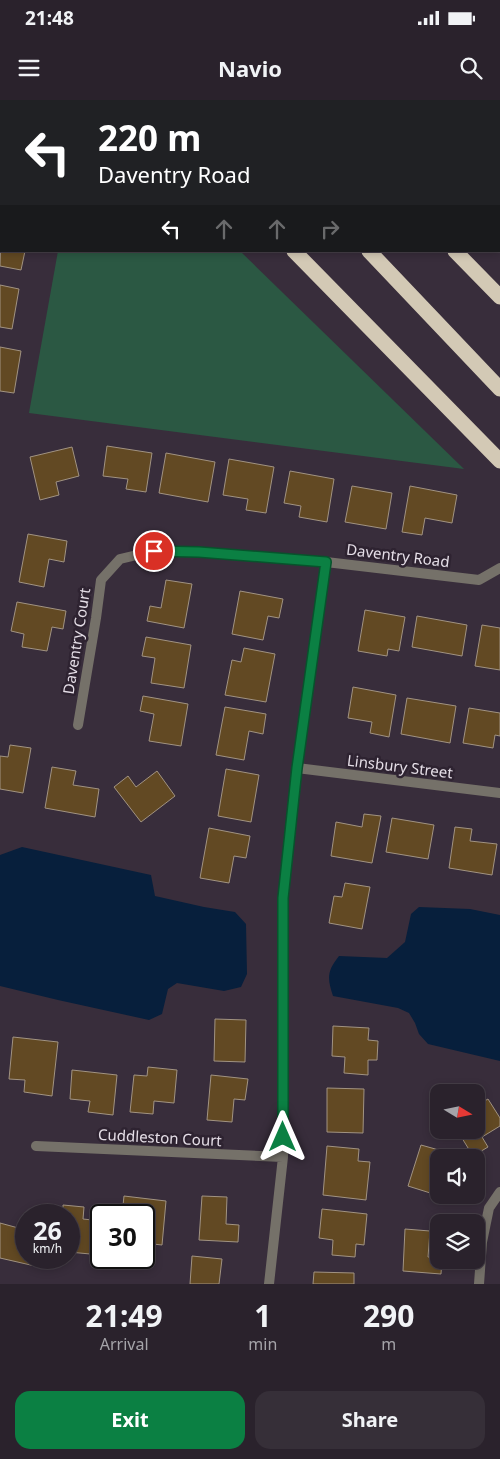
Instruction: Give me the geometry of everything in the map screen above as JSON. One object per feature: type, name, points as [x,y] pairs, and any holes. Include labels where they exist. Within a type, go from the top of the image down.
[{"type":"highway","points":[[295,252],[500,461]]},
{"type":"highway","points":[[370,252],[500,389]]},
{"type":"highway","points":[[456,252],[500,297]]},
{"type":"street","name":"Daventry Court","points":[[78,725],[101,580],[120,559],[154,551],[199,552]]},
{"type":"street","name":"Daventry Road","points":[[199,552],[326,562],[479,580],[500,568]]},
{"type":"street","points":[[270,1284],[282,1157],[283,898],[297,768],[326,562]]},
{"type":"street","name":"Linsbury Street","points":[[297,768],[500,793]]},
{"type":"street","name":"Cuddleston Court","points":[[36,1146],[282,1157]]},
{"type":"street","points":[[479,1284],[482,1242],[489,1208],[500,1192]]},
{"type":"green space","points":[[58,252],[241,252],[464,469],[29,413]]},
{"type":"water","points":[[22,847],[151,875],[155,896],[235,912],[246,924],[247,974],[241,987],[224,991],[177,983],[168,989],[162,1014],[149,1020],[0,986],[0,855]]},
{"type":"water","points":[[419,907],[470,909],[500,915],[500,1061],[428,1044],[419,1034],[409,1013],[398,1008],[333,996],[329,975],[332,966],[339,956],[387,958],[405,942],[411,914]]},
{"type":"building","points":[[0,252],[25,252],[21,270],[0,266]]},
{"type":"building","points":[[0,285],[19,289],[12,329],[0,327]]},
{"type":"building","points":[[0,347],[21,351],[14,393],[0,391]]},
{"type":"building","points":[[107,446],[152,453],[146,492],[126,489],[128,479],[103,476]]},
{"type":"building","points":[[72,447],[79,476],[56,482],[59,495],[40,500],[30,457]]},
{"type":"building","points":[[166,453],[215,462],[208,502],[159,493]]},
{"type":"building","points":[[229,459],[274,467],[266,513],[246,510],[248,499],[223,495]]},
{"type":"building","points":[[290,471],[334,479],[327,522],[299,517],[301,506],[284,503]]},
{"type":"building","points":[[352,486],[392,493],[386,529],[345,522]]},
{"type":"building","points":[[410,486],[457,495],[452,523],[425,518],[422,535],[402,532]]},
{"type":"building","points":[[28,534],[67,541],[64,562],[49,559],[44,587],[19,582]]},
{"type":"building","points":[[166,580],[192,584],[184,628],[147,621],[150,606],[161,608]]},
{"type":"building","points":[[240,591],[283,599],[279,618],[268,616],[263,640],[232,634]]},
{"type":"building","points":[[17,602],[66,611],[63,629],[52,627],[47,651],[22,647],[24,634],[11,631]]},
{"type":"building","points":[[365,610],[405,617],[399,651],[388,649],[387,656],[358,651]]},
{"type":"building","points":[[417,616],[467,625],[462,656],[412,647]]},
{"type":"building","points":[[482,625],[500,628],[500,670],[475,666]]},
{"type":"building","points":[[146,637],[191,645],[184,688],[151,683],[155,658],[142,656]]},
{"type":"building","points":[[244,648],[275,654],[266,702],[225,695],[232,660],[241,662]]},
{"type":"building","points":[[353,687],[396,695],[389,737],[370,733],[372,722],[348,718]]},
{"type":"building","points":[[143,696],[188,704],[181,746],[149,741],[154,714],[140,711]]},
{"type":"building","points":[[407,698],[456,706],[450,743],[401,734]]},
{"type":"building","points":[[225,707],[266,714],[263,734],[249,731],[244,760],[216,755]]},
{"type":"building","points":[[469,708],[500,713],[500,736],[495,735],[493,748],[463,743]]},
{"type":"building","points":[[10,745],[31,748],[23,793],[0,789],[0,756],[8,757]]},
{"type":"building","points":[[52,767],[76,771],[73,785],[99,789],[95,817],[45,808]]},
{"type":"building","points":[[226,769],[259,775],[251,822],[218,816]]},
{"type":"building","points":[[157,771],[175,796],[141,822],[114,787],[128,776],[136,787]]},
{"type":"building","points":[[364,814],[381,816],[372,863],[331,856],[336,822],[362,827]]},
{"type":"building","points":[[392,818],[434,825],[428,859],[386,852]]},
{"type":"building","points":[[455,827],[472,829],[470,841],[497,844],[492,875],[449,868]]},
{"type":"building","points":[[209,828],[250,836],[246,858],[234,856],[229,883],[200,878]]},
{"type":"building","points":[[345,883],[370,887],[362,929],[329,923],[334,896],[342,897]]},
{"type":"building","points":[[215,1019],[246,1020],[245,1062],[214,1061]]},
{"type":"building","points":[[333,1026],[369,1028],[368,1040],[378,1041],[377,1060],[368,1060],[368,1075],[344,1073],[345,1057],[332,1056]]},
{"type":"building","points":[[13,1037],[58,1042],[52,1096],[24,1092],[25,1080],[9,1079]]},
{"type":"building","points":[[148,1067],[177,1070],[174,1103],[154,1101],[153,1114],[130,1112],[134,1075],[147,1076]]},
{"type":"building","points":[[72,1070],[117,1075],[113,1115],[88,1112],[90,1101],[70,1099]]},
{"type":"building","points":[[211,1075],[248,1079],[245,1100],[234,1099],[232,1122],[207,1120]]},
{"type":"building","points":[[327,1088],[364,1089],[363,1133],[327,1132]]},
{"type":"building","points":[[488,1099],[500,1118],[500,1126],[485,1135],[485,1101]]},
{"type":"building","points":[[463,1139],[483,1139],[488,1147],[485,1149],[469,1149]]},
{"type":"building","points":[[421,1145],[435,1149],[430,1149],[430,1193],[408,1186]]},
{"type":"building","points":[[327,1146],[359,1149],[358,1161],[370,1162],[366,1200],[323,1195]]},
{"type":"building","points":[[124,1196],[166,1201],[162,1245],[155,1244],[155,1204],[123,1204]]},
{"type":"building","points":[[202,1196],[227,1197],[226,1224],[239,1225],[238,1242],[199,1240]]},
{"type":"building","points":[[80,1207],[84,1207],[83,1219],[90,1220],[90,1254],[80,1253]]},
{"type":"building","points":[[322,1209],[367,1214],[364,1245],[356,1244],[355,1257],[332,1255],[333,1240],[319,1238]]},
{"type":"building","points":[[0,1223],[15,1227],[15,1261],[0,1258]]},
{"type":"building","points":[[405,1229],[430,1231],[428,1257],[430,1257],[430,1269],[441,1269],[441,1274],[403,1271]]},
{"type":"building","points":[[192,1256],[222,1259],[219,1284],[190,1284]]},
{"type":"building","points":[[314,1272],[354,1273],[354,1284],[313,1284]]},
{"type":"route","points":[[154,551],[199,552],[326,562],[297,768],[283,898],[283,1137]]}]
